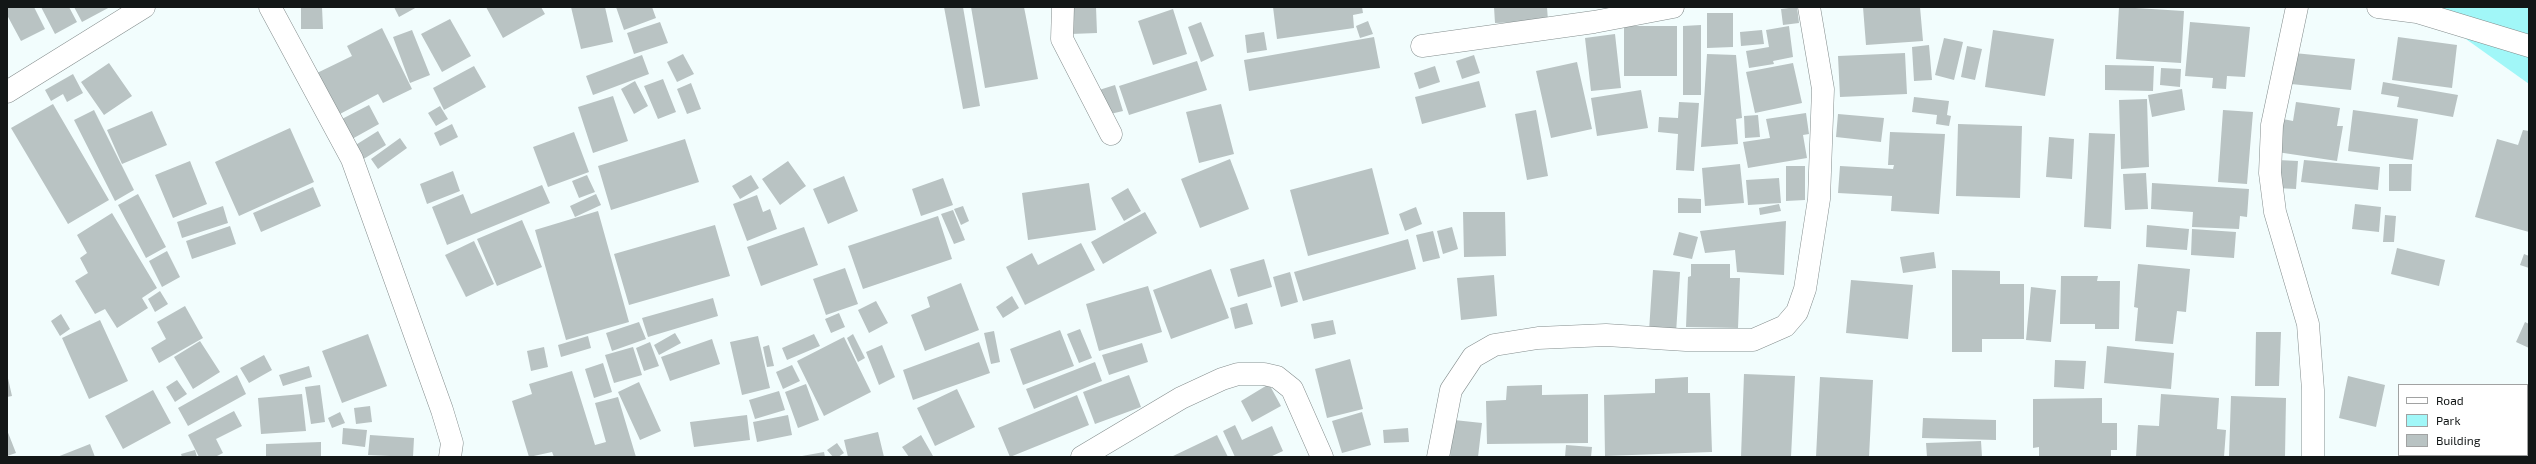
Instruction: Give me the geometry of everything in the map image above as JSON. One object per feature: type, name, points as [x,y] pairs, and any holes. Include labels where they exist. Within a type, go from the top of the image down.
[{"type":"street","points":[[7,92],[144,7]]},
{"type":"street","points":[[270,7],[352,159],[442,410],[452,444],[450,457]]},
{"type":"street","points":[[1063,7],[1062,39],[1111,134]]},
{"type":"street","points":[[1422,46],[1594,22],[1673,7]]},
{"type":"street","points":[[1438,457],[1451,390],[1473,357],[1494,345],[1538,338],[1606,335],[1686,340],[1753,340],[1785,326],[1797,312],[1805,289],[1819,199],[1823,89],[1809,7]]},
{"type":"street","points":[[2297,7],[2272,125],[2270,173],[2275,212],[2308,324],[2313,390],[2313,457]]},
{"type":"street","points":[[2378,7],[2417,12],[2529,46]]},
{"type":"street","points":[[1082,457],[1181,398],[1222,379],[1238,374],[1264,374],[1277,377],[1292,389],[1322,457]]},
{"type":"green space","points":[[2421,7],[2529,7],[2529,84]]},
{"type":"building","points":[[7,7],[34,7],[45,29],[21,41],[7,15]]},
{"type":"building","points":[[41,7],[69,7],[77,22],[55,34]]},
{"type":"building","points":[[74,7],[110,7],[82,22]]},
{"type":"building","points":[[301,7],[322,7],[323,29],[301,29]]},
{"type":"building","points":[[394,7],[417,7],[399,17]]},
{"type":"building","points":[[486,7],[541,7],[545,14],[503,38]]},
{"type":"building","points":[[571,7],[605,7],[613,42],[581,49]]},
{"type":"building","points":[[616,7],[652,7],[656,18],[624,30]]},
{"type":"building","points":[[944,7],[963,7],[980,106],[963,109]]},
{"type":"building","points":[[971,7],[1024,7],[1038,79],[985,88]]},
{"type":"building","points":[[1069,7],[1096,7],[1097,33],[1071,34]]},
{"type":"building","points":[[1273,7],[1362,7],[1363,13],[1353,15],[1354,28],[1277,39]]},
{"type":"building","points":[[1494,7],[1547,7],[1548,21],[1495,23]]},
{"type":"building","points":[[1797,7],[1799,23],[1783,25],[1781,9]]},
{"type":"building","points":[[1863,7],[1920,7],[1923,41],[1866,45]]},
{"type":"building","points":[[2119,7],[2184,11],[2181,63],[2116,59]]},
{"type":"building","points":[[1173,9],[1187,54],[1153,65],[1138,21]]},
{"type":"building","points":[[1707,13],[1733,13],[1733,47],[1707,48]]},
{"type":"building","points":[[450,19],[471,56],[442,72],[421,34]]},
{"type":"building","points":[[1368,21],[1373,34],[1360,38],[1356,26]]},
{"type":"building","points":[[660,22],[668,43],[634,54],[627,33]]},
{"type":"building","points":[[1201,22],[1214,56],[1201,62],[1188,27]]},
{"type":"building","points":[[2190,22],[2250,27],[2245,77],[2227,76],[2226,89],[2212,88],[2213,78],[2185,76]]},
{"type":"building","points":[[1701,25],[1701,95],[1683,95],[1683,26]]},
{"type":"building","points":[[1624,26],[1677,26],[1677,76],[1624,76]]},
{"type":"building","points":[[1789,26],[1793,57],[1773,61],[1774,64],[1749,68],[1746,51],[1769,47],[1766,30]]},
{"type":"building","points":[[382,28],[412,89],[383,103],[378,94],[338,115],[317,73],[352,56],[347,46]]},
{"type":"building","points":[[412,30],[430,75],[410,83],[393,37]]},
{"type":"building","points":[[1762,30],[1764,44],[1741,46],[1740,32]]},
{"type":"building","points":[[1993,30],[2054,39],[2045,96],[1985,87]]},
{"type":"building","points":[[1264,32],[1267,50],[1247,53],[1245,35]]},
{"type":"building","points":[[1615,34],[1621,88],[1591,91],[1585,38]]},
{"type":"building","points":[[1374,37],[1380,68],[1249,91],[1244,60]]},
{"type":"building","points":[[2398,37],[2457,45],[2452,88],[2392,80]]},
{"type":"building","points":[[1944,38],[1963,42],[1954,80],[1935,75]]},
{"type":"building","points":[[1929,45],[1932,80],[1914,81],[1912,47]]},
{"type":"building","points":[[1967,46],[1982,49],[1975,80],[1961,77]]},
{"type":"building","points":[[1905,53],[1907,94],[1840,97],[1838,56]]},
{"type":"building","points":[[2294,53],[2355,59],[2351,90],[2291,84]]},
{"type":"building","points":[[683,54],[694,74],[677,82],[667,62]]},
{"type":"building","points":[[1707,54],[1736,55],[1742,118],[1736,119],[1738,144],[1701,147]]},
{"type":"building","points":[[642,55],[649,74],[593,95],[586,76]]},
{"type":"building","points":[[1474,55],[1480,73],[1462,79],[1456,61]]},
{"type":"building","points":[[1197,61],[1207,90],[1129,115],[1119,86]]},
{"type":"building","points":[[1577,62],[1592,129],[1551,138],[1536,71]]},
{"type":"building","points":[[109,63],[132,96],[104,115],[81,82]]},
{"type":"building","points":[[1793,63],[1802,103],[1755,113],[1746,72]]},
{"type":"building","points":[[2105,65],[2154,66],[2153,91],[2105,90]]},
{"type":"building","points":[[474,66],[486,87],[444,110],[433,88]]},
{"type":"building","points":[[1435,66],[1440,82],[1419,89],[1414,73]]},
{"type":"building","points":[[2161,68],[2181,69],[2180,87],[2160,85]]},
{"type":"building","points":[[73,74],[83,93],[67,102],[63,94],[51,101],[45,90]]},
{"type":"building","points":[[663,79],[676,112],[658,119],[644,86]]},
{"type":"building","points":[[635,81],[648,106],[634,114],[621,89]]},
{"type":"building","points":[[1479,81],[1486,107],[1422,124],[1415,97]]},
{"type":"building","points":[[2383,82],[2458,95],[2453,117],[2397,107],[2399,97],[2381,94]]},
{"type":"building","points":[[691,83],[701,109],[687,114],[677,89]]},
{"type":"building","points":[[1115,85],[1123,111],[1106,115],[1099,90]]},
{"type":"building","points":[[2182,89],[2185,110],[2152,117],[2148,95]]},
{"type":"building","points":[[1641,90],[1648,128],[1597,136],[1591,98]]},
{"type":"building","points":[[613,96],[628,141],[593,153],[578,107]]},
{"type":"building","points":[[1914,97],[1949,101],[1947,115],[1951,116],[1949,126],[1936,124],[1937,115],[1912,112]]},
{"type":"building","points":[[2147,99],[2149,167],[2121,169],[2119,100]]},
{"type":"building","points":[[1679,102],[1699,103],[1694,171],[1676,170],[1678,134],[1658,132],[1659,117],[1678,118]]},
{"type":"building","points":[[2296,102],[2340,108],[2337,126],[2343,126],[2337,161],[2277,152],[2283,119],[2293,121]]},
{"type":"building","points":[[53,104],[109,200],[68,224],[11,128]]},
{"type":"building","points":[[1221,104],[1234,154],[1199,163],[1186,112]]},
{"type":"building","points":[[369,105],[379,124],[352,139],[342,119]]},
{"type":"building","points":[[440,106],[448,119],[436,126],[428,113]]},
{"type":"building","points":[[94,110],[134,190],[115,201],[74,120]]},
{"type":"building","points":[[1536,110],[1548,176],[1527,180],[1515,114]]},
{"type":"building","points":[[2223,110],[2253,112],[2247,184],[2218,182]]},
{"type":"building","points":[[2353,110],[2418,119],[2413,160],[2348,151]]},
{"type":"building","points":[[152,111],[167,145],[122,164],[107,130]]},
{"type":"building","points":[[1806,113],[1809,134],[1803,135],[1807,158],[1748,168],[1743,142],[1770,138],[1766,119]]},
{"type":"building","points":[[1838,114],[1884,118],[1881,142],[1836,137]]},
{"type":"building","points":[[1758,115],[1760,137],[1745,138],[1744,116]]},
{"type":"building","points":[[452,124],[458,137],[440,146],[434,133]]},
{"type":"building","points":[[1958,124],[2022,126],[2020,198],[1956,196]]},
{"type":"building","points":[[290,128],[314,182],[239,216],[215,162]]},
{"type":"building","points":[[2523,130],[2529,131],[2529,232],[2475,217],[2497,139],[2518,145]]},
{"type":"building","points":[[378,131],[386,145],[362,160],[354,146]]},
{"type":"building","points":[[574,132],[589,172],[548,187],[533,147]]},
{"type":"building","points":[[1890,132],[1945,134],[1939,214],[1891,211],[1892,196],[1838,193],[1840,166],[1893,169],[1894,165],[1888,165]]},
{"type":"building","points":[[2089,133],[2115,134],[2111,229],[2084,227]]},
{"type":"building","points":[[2049,137],[2074,139],[2072,179],[2046,177]]},
{"type":"building","points":[[400,138],[407,148],[378,169],[371,159]]},
{"type":"building","points":[[685,139],[699,182],[611,210],[598,166]]},
{"type":"building","points":[[1230,159],[1249,209],[1200,228],[1181,179]]},
{"type":"building","points":[[2278,160],[2298,161],[2296,189],[2276,188]]},
{"type":"building","points":[[2304,160],[2380,167],[2378,190],[2301,182]]},
{"type":"building","points":[[190,161],[207,204],[173,218],[155,175]]},
{"type":"building","points":[[788,161],[806,186],[780,205],[762,179]]},
{"type":"building","points":[[1740,164],[1744,203],[1705,206],[1702,168]]},
{"type":"building","points":[[2389,164],[2412,164],[2411,191],[2389,191]]},
{"type":"building","points":[[1786,166],[1805,166],[1805,200],[1786,201]]},
{"type":"building","points":[[1372,168],[1389,234],[1308,256],[1290,190]]},
{"type":"building","points":[[453,171],[460,191],[427,204],[420,184]]},
{"type":"building","points":[[2146,173],[2148,209],[2125,210],[2123,174]]},
{"type":"building","points":[[587,175],[595,192],[579,198],[572,181]]},
{"type":"building","points":[[751,175],[759,188],[740,199],[732,186]]},
{"type":"building","points":[[844,176],[858,211],[828,224],[813,189]]},
{"type":"building","points":[[943,178],[953,205],[921,216],[912,189]]},
{"type":"building","points":[[1779,178],[1781,203],[1748,205],[1746,180]]},
{"type":"building","points":[[1089,183],[1096,230],[1028,240],[1022,193]]},
{"type":"building","points":[[2152,183],[2249,189],[2247,217],[2240,216],[2239,229],[2192,227],[2193,212],[2151,209]]},
{"type":"building","points":[[542,185],[550,203],[447,245],[432,207],[463,194],[471,214]]},
{"type":"building","points":[[313,187],[321,206],[261,232],[253,213]]},
{"type":"building","points":[[1128,188],[1141,211],[1124,221],[1111,198]]},
{"type":"building","points":[[138,194],[166,247],[146,258],[118,205]]},
{"type":"building","points":[[596,194],[601,205],[575,217],[570,206]]},
{"type":"building","points":[[757,195],[763,212],[770,209],[777,229],[747,241],[733,204]]},
{"type":"building","points":[[1678,198],[1701,199],[1701,213],[1678,213]]},
{"type":"building","points":[[1779,204],[1781,211],[1760,215],[1759,208]]},
{"type":"building","points":[[2355,204],[2381,207],[2379,232],[2352,229]]},
{"type":"building","points":[[223,206],[228,223],[182,238],[177,222]]},
{"type":"building","points":[[963,206],[969,221],[961,225],[954,209]]},
{"type":"building","points":[[1416,207],[1422,224],[1405,231],[1399,214]]},
{"type":"building","points":[[953,210],[965,240],[954,244],[941,214]]},
{"type":"building","points":[[598,211],[629,322],[566,340],[535,230]]},
{"type":"building","points":[[1145,212],[1157,233],[1103,264],[1091,242]]},
{"type":"building","points":[[1463,212],[1505,212],[1506,256],[1464,257]]},
{"type":"building","points":[[112,213],[157,288],[142,298],[148,308],[117,328],[105,309],[95,314],[75,281],[88,273],[80,258],[87,253],[77,235]]},
{"type":"building","points":[[2385,215],[2396,216],[2394,242],[2383,242]]},
{"type":"building","points":[[938,216],[952,259],[863,289],[848,246]]},
{"type":"building","points":[[522,220],[542,267],[497,286],[477,239]]},
{"type":"building","points":[[1786,221],[1784,275],[1737,272],[1735,250],[1705,253],[1700,231]]},
{"type":"building","points":[[715,225],[730,276],[629,305],[614,254]]},
{"type":"building","points":[[2147,225],[2189,229],[2187,250],[2146,247]]},
{"type":"building","points":[[230,226],[236,244],[192,259],[186,241]]},
{"type":"building","points":[[804,227],[818,265],[761,286],[747,247]]},
{"type":"building","points":[[1452,227],[1458,249],[1443,254],[1437,231]]},
{"type":"building","points":[[2192,229],[2236,232],[2234,258],[2191,255]]},
{"type":"building","points":[[1433,231],[1440,258],[1423,262],[1416,235]]},
{"type":"building","points":[[1679,232],[1698,237],[1692,259],[1673,255]]},
{"type":"building","points":[[1408,239],[1416,269],[1303,301],[1294,272]]},
{"type":"building","points":[[474,241],[494,284],[466,297],[445,255]]},
{"type":"building","points":[[1081,243],[1095,270],[1025,305],[1006,267],[1032,253],[1038,265]]},
{"type":"building","points":[[2397,248],[2445,260],[2439,286],[2391,274]]},
{"type":"building","points":[[167,251],[180,277],[162,287],[149,261]]},
{"type":"building","points":[[1934,252],[1936,268],[1903,273],[1900,257]]},
{"type":"building","points":[[2524,254],[2529,256],[2529,268],[2520,265]]},
{"type":"building","points":[[1264,259],[1272,287],[1238,297],[1230,269]]},
{"type":"building","points":[[1691,264],[1730,264],[1730,278],[1740,278],[1738,328],[1686,327],[1688,277],[1691,276]]},
{"type":"building","points":[[2138,264],[2190,269],[2186,312],[2177,311],[2173,344],[2135,341],[2138,308],[2134,307]]},
{"type":"building","points":[[845,268],[858,304],[826,315],[813,279]]},
{"type":"building","points":[[1211,269],[1229,318],[1171,339],[1153,290]]},
{"type":"building","points":[[1653,270],[1680,272],[1676,333],[1649,331]]},
{"type":"building","points":[[1952,270],[2000,271],[2000,284],[2024,284],[2024,339],[1982,339],[1982,352],[1952,352]]},
{"type":"building","points":[[1290,272],[1298,302],[1281,307],[1273,277]]},
{"type":"building","points":[[1494,275],[1497,316],[1461,320],[1457,278]]},
{"type":"building","points":[[2061,276],[2098,276],[2097,281],[2120,281],[2119,329],[2095,329],[2095,324],[2060,324]]},
{"type":"building","points":[[1851,280],[1913,285],[1908,339],[1846,333]]},
{"type":"building","points":[[961,283],[979,330],[925,351],[911,315],[930,307],[927,297]]},
{"type":"building","points":[[1148,286],[1162,332],[1099,351],[1086,304]]},
{"type":"building","points":[[2031,287],[2056,290],[2051,342],[2026,340]]},
{"type":"building","points":[[160,291],[168,304],[155,312],[148,299]]},
{"type":"building","points":[[1012,296],[1019,308],[1003,318],[996,307]]},
{"type":"building","points":[[713,298],[718,316],[648,337],[642,318]]},
{"type":"building","points":[[876,301],[888,323],[869,333],[858,310]]},
{"type":"building","points":[[1247,303],[1253,324],[1235,329],[1230,308]]},
{"type":"building","points":[[185,306],[203,338],[159,363],[151,348],[166,339],[157,322]]},
{"type":"building","points":[[839,313],[845,327],[831,333],[825,319]]},
{"type":"building","points":[[61,314],[70,329],[60,336],[51,321]]},
{"type":"building","points":[[100,320],[128,381],[89,399],[62,338]]},
{"type":"building","points":[[1333,320],[1336,334],[1314,339],[1311,324]]},
{"type":"building","points":[[639,322],[646,339],[612,351],[606,333]]},
{"type":"building","points":[[2525,322],[2529,324],[2529,348],[2516,342]]},
{"type":"building","points":[[1080,329],[1092,358],[1079,363],[1067,334]]},
{"type":"building","points":[[1060,330],[1074,366],[1023,385],[1010,349]]},
{"type":"building","points":[[994,331],[1000,362],[991,364],[984,333]]},
{"type":"building","points":[[2256,332],[2281,332],[2279,386],[2255,386]]},
{"type":"building","points":[[675,333],[681,343],[659,355],[654,345]]},
{"type":"building","points":[[368,334],[387,386],[342,403],[322,351]]},
{"type":"building","points":[[814,334],[820,346],[787,360],[782,348]]},
{"type":"building","points":[[853,334],[865,358],[858,362],[847,338]]},
{"type":"building","points":[[588,336],[591,348],[561,357],[558,345]]},
{"type":"building","points":[[758,336],[770,388],[742,395],[730,342]]},
{"type":"building","points":[[844,337],[871,392],[824,416],[797,361]]},
{"type":"building","points":[[712,339],[720,364],[670,381],[661,357]]},
{"type":"building","points":[[200,341],[220,372],[193,389],[174,357]]},
{"type":"building","points":[[650,342],[659,366],[644,371],[636,348]]},
{"type":"building","points":[[979,342],[990,373],[913,400],[903,370]]},
{"type":"building","points":[[1142,343],[1148,362],[1109,375],[1102,355]]},
{"type":"building","points":[[769,345],[774,366],[767,367],[763,347]]},
{"type":"building","points":[[882,345],[895,377],[879,385],[866,352]]},
{"type":"building","points":[[2107,346],[2174,353],[2171,389],[2104,383]]},
{"type":"building","points":[[544,347],[548,367],[531,371],[527,351]]},
{"type":"building","points":[[633,347],[642,375],[614,383],[605,355]]},
{"type":"building","points":[[264,355],[272,370],[249,383],[240,368]]},
{"type":"building","points":[[1350,359],[1363,409],[1327,418],[1315,369]]},
{"type":"building","points":[[2055,360],[2086,361],[2084,389],[2054,387]]},
{"type":"building","points":[[1095,362],[1102,381],[1034,409],[1026,389]]},
{"type":"building","points":[[603,363],[612,392],[594,398],[585,369]]},
{"type":"building","points":[[792,365],[800,381],[783,389],[776,372]]},
{"type":"building","points":[[309,366],[312,377],[283,386],[279,375]]},
{"type":"building","points":[[572,371],[595,445],[606,442],[595,403],[618,397],[636,457],[554,457],[552,452],[529,457],[512,401],[532,394],[529,384]]},
{"type":"building","points":[[7,374],[12,396],[7,397]]},
{"type":"building","points":[[1744,374],[1795,376],[1791,457],[1741,457]]},
{"type":"building","points":[[237,375],[246,394],[188,426],[178,408]]},
{"type":"building","points":[[1129,375],[1141,407],[1095,424],[1083,392]]},
{"type":"building","points":[[2348,376],[2385,385],[2376,427],[2339,418]]},
{"type":"building","points":[[1688,377],[1688,393],[1710,393],[1712,452],[1605,456],[1604,395],[1655,393],[1655,379]]},
{"type":"building","points":[[1820,377],[1873,380],[1869,457],[1816,457]]},
{"type":"building","points":[[177,380],[187,394],[175,402],[166,387]]},
{"type":"building","points":[[639,382],[661,431],[640,440],[618,392]]},
{"type":"building","points":[[806,384],[819,420],[798,428],[785,392]]},
{"type":"building","points":[[1269,384],[1281,406],[1252,422],[1241,401]]},
{"type":"building","points":[[320,385],[325,422],[311,424],[305,387]]},
{"type":"building","points":[[1542,385],[1542,395],[1588,394],[1588,443],[1487,444],[1486,401],[1506,400],[1507,386]]},
{"type":"building","points":[[957,389],[975,427],[935,446],[917,408]]},
{"type":"building","points":[[153,390],[171,423],[123,449],[105,416]]},
{"type":"building","points":[[779,391],[785,410],[755,419],[749,400]]},
{"type":"building","points":[[302,394],[306,431],[261,434],[258,398]]},
{"type":"building","points":[[2161,394],[2219,398],[2217,429],[2226,430],[2224,457],[2136,457],[2138,425],[2159,426]]},
{"type":"building","points":[[1077,395],[1089,425],[1010,457],[998,428]]},
{"type":"building","points":[[2231,396],[2286,398],[2285,457],[2229,457]]},
{"type":"building","points":[[2102,398],[2102,423],[2117,423],[2117,450],[2111,450],[2111,457],[2039,457],[2039,447],[2033,448],[2033,399]]},
{"type":"building","points":[[370,406],[372,422],[356,424],[354,408]]},
{"type":"building","points":[[234,411],[242,426],[216,439],[223,453],[215,457],[199,457],[188,435]]},
{"type":"building","points":[[340,412],[345,423],[332,428],[328,418]]},
{"type":"building","points":[[1362,412],[1371,445],[1342,453],[1332,421]]},
{"type":"building","points":[[747,415],[750,440],[694,447],[690,422]]},
{"type":"building","points":[[788,415],[792,435],[757,442],[753,422]]},
{"type":"building","points":[[1923,418],[1996,420],[1996,440],[1922,438]]},
{"type":"building","points":[[1454,420],[1482,423],[1478,457],[1450,457]]},
{"type":"building","points":[[2528,420],[2529,420],[2528,446]]},
{"type":"building","points":[[1235,425],[1242,440],[1272,426],[1283,451],[1270,457],[1235,457],[1223,431]]},
{"type":"building","points":[[343,428],[367,430],[365,447],[342,444]]},
{"type":"building","points":[[1408,428],[1409,442],[1384,443],[1383,430]]},
{"type":"building","points":[[7,430],[16,453],[7,456]]},
{"type":"building","points":[[878,432],[884,457],[848,457],[844,440]]},
{"type":"building","points":[[370,435],[414,438],[413,457],[368,455]]},
{"type":"building","points":[[921,435],[933,456],[909,457],[902,447]]},
{"type":"building","points":[[1217,435],[1228,457],[1171,457]]},
{"type":"building","points":[[1981,441],[1982,457],[1927,457],[1926,443]]},
{"type":"building","points":[[321,442],[321,457],[266,457],[266,444]]},
{"type":"building","points":[[837,443],[844,453],[838,457],[833,457],[827,450]]},
{"type":"building","points":[[90,444],[95,457],[57,457]]},
{"type":"building","points":[[1566,445],[1592,447],[1591,457],[1565,457]]},
{"type":"building","points":[[195,450],[197,457],[182,457],[181,454]]},
{"type":"building","points":[[824,452],[825,457],[802,457],[802,456]]},
{"type":"building","points":[[2438,456],[2473,456],[2438,457]]},
{"type":"building","points":[[2526,456],[2529,457],[2490,457]]}]
